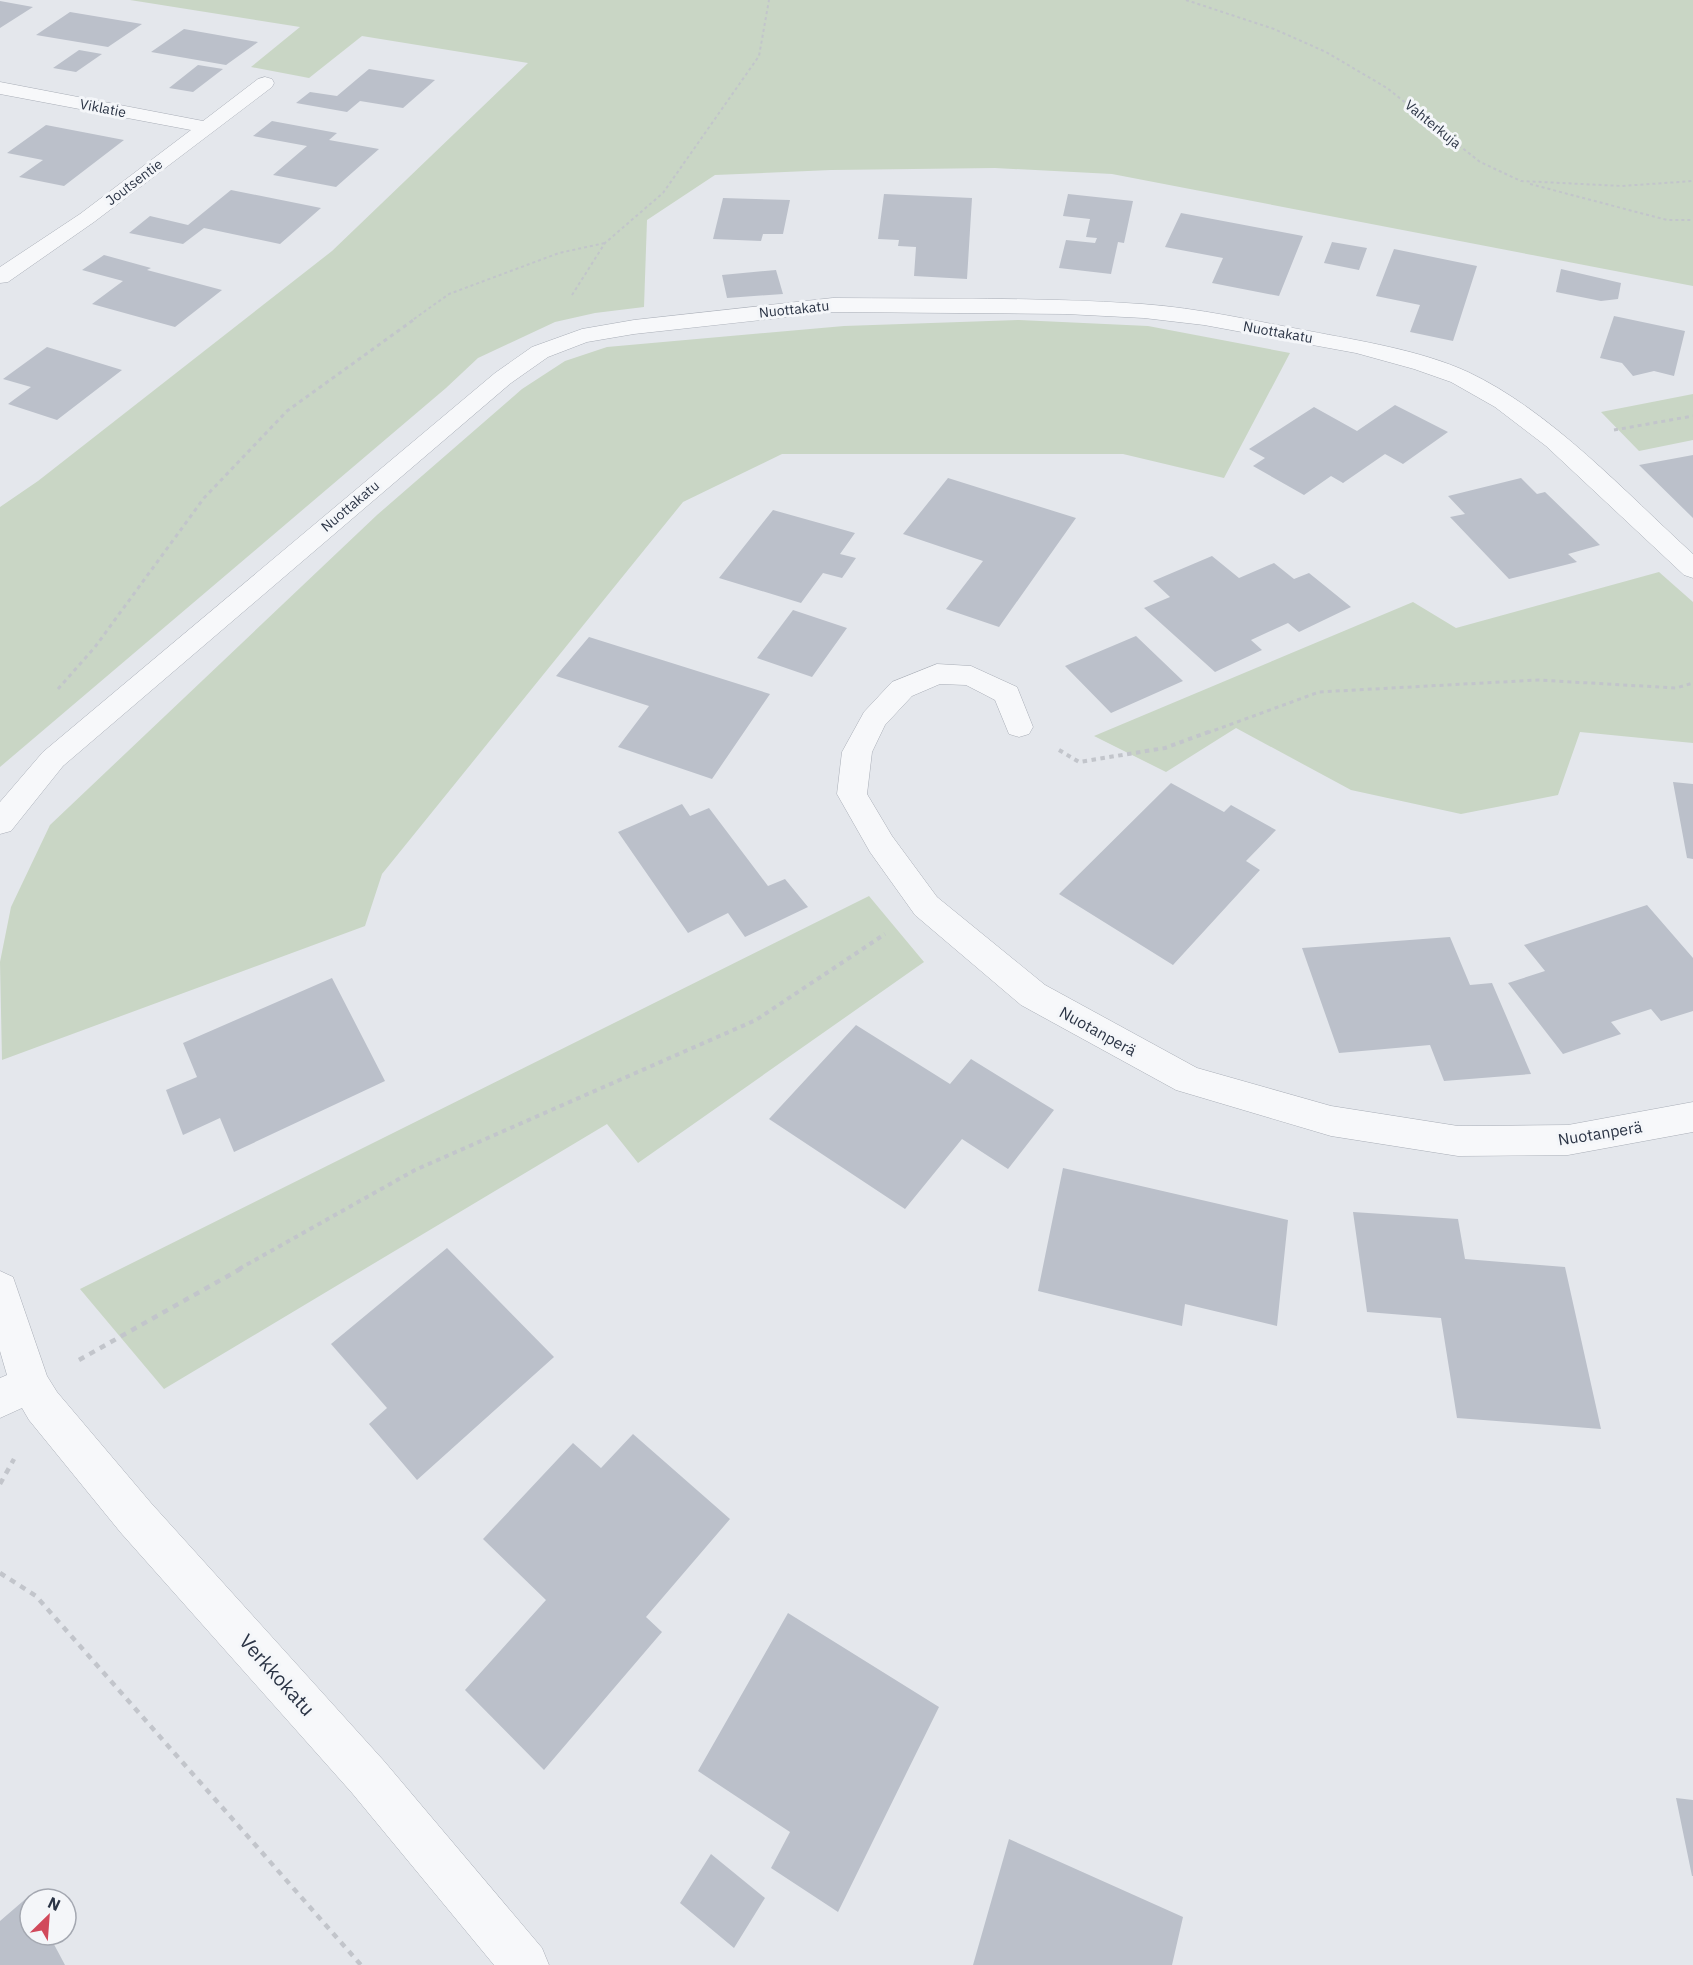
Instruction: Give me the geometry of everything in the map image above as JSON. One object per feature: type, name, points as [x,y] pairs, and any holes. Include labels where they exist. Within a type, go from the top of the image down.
[{"type":"street","name":"Joutsentie","points":[[0,277],[87,218],[265,83]]},
{"type":"street","name":"Viklatie","points":[[0,88],[206,127]]},
{"type":"street","name":"Nuottakatu","points":[[0,823],[53,759],[502,378],[540,352],[582,336],[634,327],[833,305],[1001,304],[1144,311],[1358,347],[1422,364],[1459,377],[1503,402],[1555,441],[1693,569]]},
{"type":"street","name":"Nuotanperä","points":[[1019,727],[1007,694],[970,676],[937,674],[902,689],[874,719],[857,752],[852,794],[882,844],[926,906],[1033,995],[1188,1080],[1331,1121],[1458,1141],[1568,1140],[1693,1117]]},
{"type":"street","points":[[0,1289],[15,1392]]},
{"type":"street","name":"Verkkokatu","points":[[15,1392],[43,1406],[136,1518],[368,1777],[525,1965]]},
{"type":"path","points":[[540,352],[582,276],[605,243],[663,193],[759,56],[769,0]]},
{"type":"path","name":"Vahterkuja","points":[[1186,0],[1274,29],[1326,52],[1388,88],[1480,162],[1521,182],[1622,186],[1693,181]]},
{"type":"path","points":[[1521,182],[1667,220],[1693,219]]},
{"type":"path","points":[[57,692],[95,647],[204,498],[287,411],[449,294],[559,253],[605,243]]},
{"type":"path","points":[[1555,441],[1693,416]]},
{"type":"path","points":[[1019,727],[1079,762],[1165,748],[1319,692],[1538,680],[1676,688],[1693,683]]},
{"type":"path","points":[[15,1392],[113,1342],[415,1170],[756,1020],[926,906]]},
{"type":"path","points":[[0,1573],[36,1596],[361,1965]]},
{"type":"green space","points":[[130,0],[1693,0],[1693,286],[1112,174],[995,168],[831,170],[715,175],[647,220],[644,307],[595,313],[555,322],[478,358],[446,388],[0,767],[0,507],[38,481],[332,251],[528,63],[362,36],[309,78],[251,67],[300,27]]},
{"type":"green space","points":[[1019,320],[1148,326],[1290,353],[1224,478],[1123,454],[782,454],[683,502],[382,874],[365,926],[2,1060],[0,962],[11,907],[50,825],[377,515],[522,389],[565,361],[607,347],[844,326]]},
{"type":"green space","points":[[1693,394],[1693,440],[1639,451],[1601,412]]},
{"type":"green space","points":[[1659,572],[1693,602],[1693,743],[1580,732],[1558,795],[1461,814],[1351,790],[1236,728],[1166,772],[1094,736],[1413,602],[1456,628]]},
{"type":"green space","points":[[869,896],[924,962],[638,1163],[607,1124],[164,1389],[80,1289]]},
{"type":"building","points":[[0,1],[33,7],[0,28]]},
{"type":"building","points":[[70,12],[142,24],[108,47],[36,35]]},
{"type":"building","points":[[184,29],[258,42],[226,65],[151,52]]},
{"type":"building","points":[[79,50],[102,54],[76,72],[53,68]]},
{"type":"building","points":[[198,65],[223,69],[193,92],[169,88]]},
{"type":"building","points":[[369,69],[435,80],[403,108],[360,101],[347,112],[296,103],[310,92],[337,96]]},
{"type":"building","points":[[272,121],[337,133],[329,140],[379,149],[336,187],[273,175],[307,146],[253,136]]},
{"type":"building","points":[[46,125],[124,140],[64,186],[19,177],[43,160],[7,153]]},
{"type":"building","points":[[231,190],[321,208],[280,244],[204,228],[183,244],[129,233],[150,216],[188,225]]},
{"type":"building","points":[[884,194],[972,198],[967,279],[914,276],[916,247],[898,246],[899,240],[878,239]]},
{"type":"building","points":[[1068,194],[1133,201],[1124,243],[1118,242],[1111,274],[1059,268],[1066,240],[1095,243],[1097,238],[1086,237],[1090,219],[1063,216]]},
{"type":"building","points":[[723,198],[790,200],[783,234],[763,234],[761,241],[713,239]]},
{"type":"building","points":[[1181,213],[1303,236],[1279,296],[1212,283],[1223,258],[1165,247]]},
{"type":"building","points":[[1332,242],[1367,248],[1359,270],[1324,263]]},
{"type":"building","points":[[1394,249],[1477,266],[1453,341],[1410,332],[1420,305],[1376,296]]},
{"type":"building","points":[[104,255],[151,268],[147,270],[222,290],[175,327],[92,304],[123,281],[82,270]]},
{"type":"building","points":[[1561,269],[1621,283],[1618,299],[1601,301],[1556,292]]},
{"type":"building","points":[[776,270],[783,294],[727,298],[722,275]]},
{"type":"building","points":[[1614,316],[1685,331],[1674,376],[1654,371],[1633,376],[1622,363],[1600,358]]},
{"type":"building","points":[[47,347],[122,370],[57,420],[8,404],[31,387],[3,379]]},
{"type":"building","points":[[1395,405],[1448,432],[1403,464],[1385,454],[1343,483],[1331,476],[1304,495],[1253,466],[1265,458],[1249,449],[1314,407],[1357,431]]},
{"type":"building","points":[[1693,455],[1693,518],[1639,465]]},
{"type":"building","points":[[948,478],[1076,518],[999,627],[946,609],[983,561],[903,534]]},
{"type":"building","points":[[1521,478],[1537,494],[1545,492],[1600,545],[1568,554],[1577,562],[1509,579],[1450,517],[1465,514],[1448,496]]},
{"type":"building","points":[[773,510],[855,533],[840,554],[856,558],[842,578],[823,573],[801,603],[719,578]]},
{"type":"building","points":[[1212,556],[1239,578],[1274,563],[1294,579],[1309,573],[1351,607],[1299,632],[1288,623],[1251,640],[1262,650],[1215,672],[1144,608],[1170,597],[1153,581]]},
{"type":"building","points":[[793,610],[847,628],[812,677],[757,658]]},
{"type":"building","points":[[1136,636],[1183,681],[1111,713],[1065,666]]},
{"type":"building","points":[[589,637],[770,694],[712,779],[618,747],[649,706],[556,676]]},
{"type":"building","points":[[1673,782],[1693,784],[1693,859],[1687,858]]},
{"type":"building","points":[[1171,783],[1224,812],[1231,805],[1276,830],[1246,861],[1260,870],[1173,965],[1059,894]]},
{"type":"building","points":[[682,804],[690,816],[709,808],[768,886],[785,879],[808,907],[745,937],[728,913],[688,933],[618,832]]},
{"type":"building","points":[[1647,905],[1693,958],[1693,1011],[1661,1021],[1651,1009],[1611,1022],[1621,1034],[1563,1054],[1508,983],[1545,971],[1524,945]]},
{"type":"building","points":[[1450,937],[1470,985],[1492,983],[1531,1074],[1444,1081],[1430,1045],[1339,1053],[1302,948]]},
{"type":"building","points":[[332,978],[385,1081],[234,1152],[220,1118],[183,1135],[166,1090],[197,1077],[183,1043]]},
{"type":"building","points":[[856,1025],[950,1084],[971,1059],[1054,1110],[1008,1169],[962,1139],[905,1209],[769,1119]]},
{"type":"building","points":[[1063,1168],[1288,1220],[1277,1326],[1185,1304],[1182,1326],[1038,1291]]},
{"type":"building","points":[[1353,1212],[1458,1219],[1465,1259],[1565,1267],[1601,1429],[1457,1418],[1441,1318],[1367,1312]]},
{"type":"building","points":[[447,1248],[554,1357],[417,1480],[369,1424],[387,1408],[331,1344]]},
{"type":"building","points":[[633,1434],[730,1519],[646,1617],[662,1632],[544,1770],[465,1690],[546,1600],[483,1539],[573,1443],[601,1468]]},
{"type":"building","points":[[788,1613],[939,1707],[838,1912],[771,1868],[790,1832],[698,1771]]},
{"type":"building","points":[[1676,1798],[1693,1800],[1693,1876],[1692,1876]]},
{"type":"building","points":[[1009,1839],[1183,1917],[1172,1965],[973,1965]]},
{"type":"building","points":[[711,1854],[765,1898],[734,1948],[680,1903]]},
{"type":"building","points":[[18,1905],[18,1947],[55,1947],[65,1965],[0,1965],[0,1921]]}]
